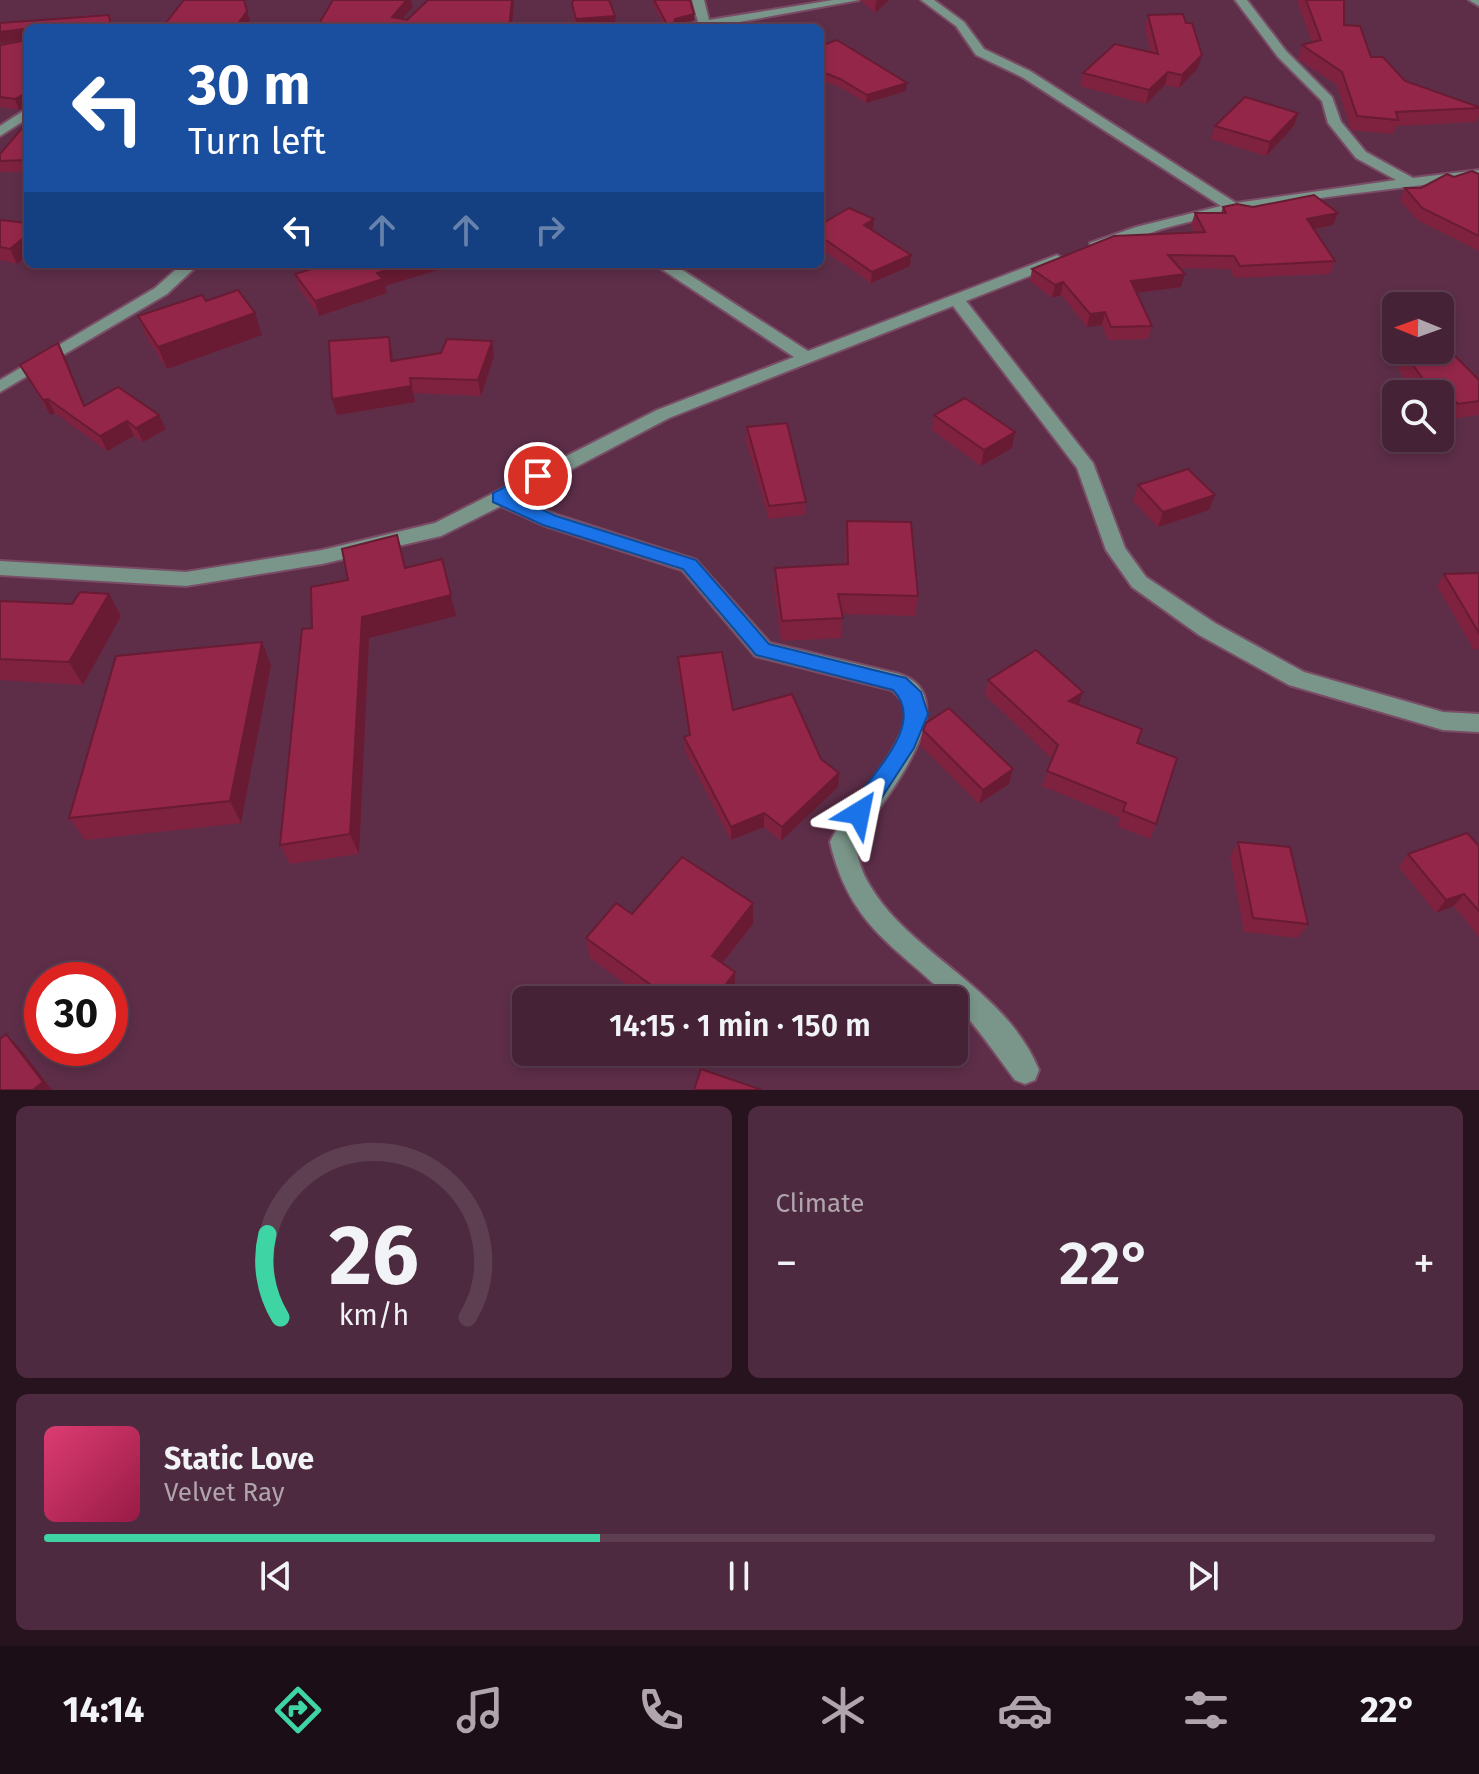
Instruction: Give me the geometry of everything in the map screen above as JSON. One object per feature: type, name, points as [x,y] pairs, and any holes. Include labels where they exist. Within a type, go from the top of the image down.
[{"type":"street","points":[[698,0],[704,24]]},
{"type":"street","points":[[710,24],[853,0]]},
{"type":"street","points":[[927,0],[960,24],[980,52],[1026,74],[1232,207]]},
{"type":"street","points":[[1241,0],[1282,54],[1328,100],[1335,123],[1361,155],[1411,183]]},
{"type":"street","points":[[0,132],[24,115]]},
{"type":"street","points":[[0,568],[186,579],[322,557],[441,529],[663,414],[804,356],[1147,226],[1232,207],[1479,174]]},
{"type":"street","points":[[0,387],[161,291],[187,268]]},
{"type":"street","points":[[668,268],[804,356]]},
{"type":"street","points":[[956,299],[1086,467],[1116,550],[1139,582],[1207,629],[1297,679],[1443,721],[1479,723]]},
{"type":"street","points":[[499,497],[550,520],[689,565],[763,650],[899,683],[914,697],[917,714],[907,742],[842,842],[845,865],[868,910],[976,1006],[1025,1070]]},
{"type":"building","points":[[184,0],[244,0],[247,11],[238,24],[165,24]]},
{"type":"building","points":[[333,0],[407,0],[392,17],[407,20],[428,0],[512,0],[509,24],[319,24]]},
{"type":"building","points":[[573,0],[609,0],[615,16],[576,19]]},
{"type":"building","points":[[654,0],[690,0],[694,14],[675,19],[674,24],[667,24]]},
{"type":"building","points":[[1306,0],[1344,0],[1344,25],[1360,26],[1371,57],[1383,57],[1405,81],[1479,108],[1396,112],[1398,120],[1357,116],[1342,72],[1302,45],[1321,40]]},
{"type":"building","points":[[1183,14],[1186,23],[1192,23],[1202,55],[1182,75],[1168,72],[1149,90],[1083,73],[1115,44],[1158,54],[1148,15]]},
{"type":"building","points":[[109,15],[110,24],[24,24],[24,32],[23,29],[0,32],[0,23]]},
{"type":"building","points":[[837,40],[907,83],[867,95],[824,73],[824,45]]},
{"type":"building","points":[[24,41],[24,94],[15,99],[0,97],[0,45]]},
{"type":"building","points":[[1245,97],[1298,113],[1270,142],[1215,126]]},
{"type":"building","points":[[24,126],[24,160],[0,161],[0,154]]},
{"type":"building","points":[[1472,171],[1479,174],[1479,236],[1422,208],[1405,188],[1421,188],[1447,174],[1454,177]]},
{"type":"building","points":[[1314,195],[1338,213],[1307,219],[1335,261],[1240,266],[1234,256],[1168,255],[1185,274],[1131,281],[1152,326],[1111,327],[1105,312],[1090,314],[1063,282],[1055,285],[1032,269],[1114,236],[1205,232],[1195,213],[1226,213],[1223,207],[1237,204],[1253,207]]},
{"type":"building","points":[[849,208],[874,219],[864,225],[911,255],[872,272],[824,239],[824,223]]},
{"type":"building","points":[[0,220],[24,223],[24,237],[10,249],[0,247]]},
{"type":"building","points":[[315,268],[393,268],[377,273],[383,279],[315,301],[295,274]]},
{"type":"building","points":[[238,290],[255,313],[158,347],[138,316],[202,295],[206,301]]},
{"type":"building","points":[[389,337],[391,361],[441,353],[447,339],[492,341],[478,380],[410,378],[411,386],[332,399],[329,341]]},
{"type":"building","points":[[58,343],[84,406],[118,387],[159,415],[136,428],[127,421],[100,436],[48,399],[43,400],[20,365]]},
{"type":"building","points":[[1454,355],[1479,380],[1479,401],[1458,404],[1454,400],[1454,380],[1423,379],[1412,364],[1454,364]]},
{"type":"building","points":[[965,398],[1015,432],[984,450],[934,415]]},
{"type":"building","points":[[787,423],[806,502],[769,506],[747,427]]},
{"type":"building","points":[[1188,469],[1215,495],[1163,512],[1138,485]]},
{"type":"building","points":[[847,521],[911,522],[918,596],[838,594],[843,618],[782,621],[775,568],[848,564]]},
{"type":"building","points":[[397,535],[405,568],[442,559],[451,595],[362,617],[350,834],[280,845],[302,629],[312,628],[311,587],[348,580],[342,549]]},
{"type":"building","points":[[1479,573],[1479,633],[1444,574]]},
{"type":"building","points":[[80,592],[109,594],[69,662],[0,659],[0,601],[72,604]]},
{"type":"building","points":[[262,642],[230,801],[69,818],[116,656]]},
{"type":"building","points":[[1036,650],[1083,692],[1069,701],[1142,729],[1137,743],[1177,758],[1156,824],[1123,811],[1126,803],[1047,771],[1058,745],[988,680]]},
{"type":"building","points":[[722,652],[733,710],[792,694],[821,759],[839,773],[782,827],[764,813],[731,827],[684,737],[690,735],[678,657]]},
{"type":"building","points":[[949,708],[1013,769],[983,790],[923,730],[926,723]]},
{"type":"building","points":[[1467,833],[1479,846],[1479,911],[1464,894],[1446,900],[1408,854]]},
{"type":"building","points":[[1238,842],[1290,847],[1308,924],[1253,918]]},
{"type":"building","points":[[682,857],[753,903],[712,956],[735,972],[724,986],[653,986],[586,938],[616,903],[632,914]]},
{"type":"building","points":[[6,1034],[24,1057],[24,1066],[31,1066],[43,1082],[33,1090],[0,1090],[0,1039]]},
{"type":"building","points":[[701,1069],[762,1090],[694,1090]]},
{"type":"route","points":[[538,476],[499,497],[550,520],[632,544],[689,565],[763,650],[899,683],[914,697],[917,714],[907,742],[859,813]]}]
